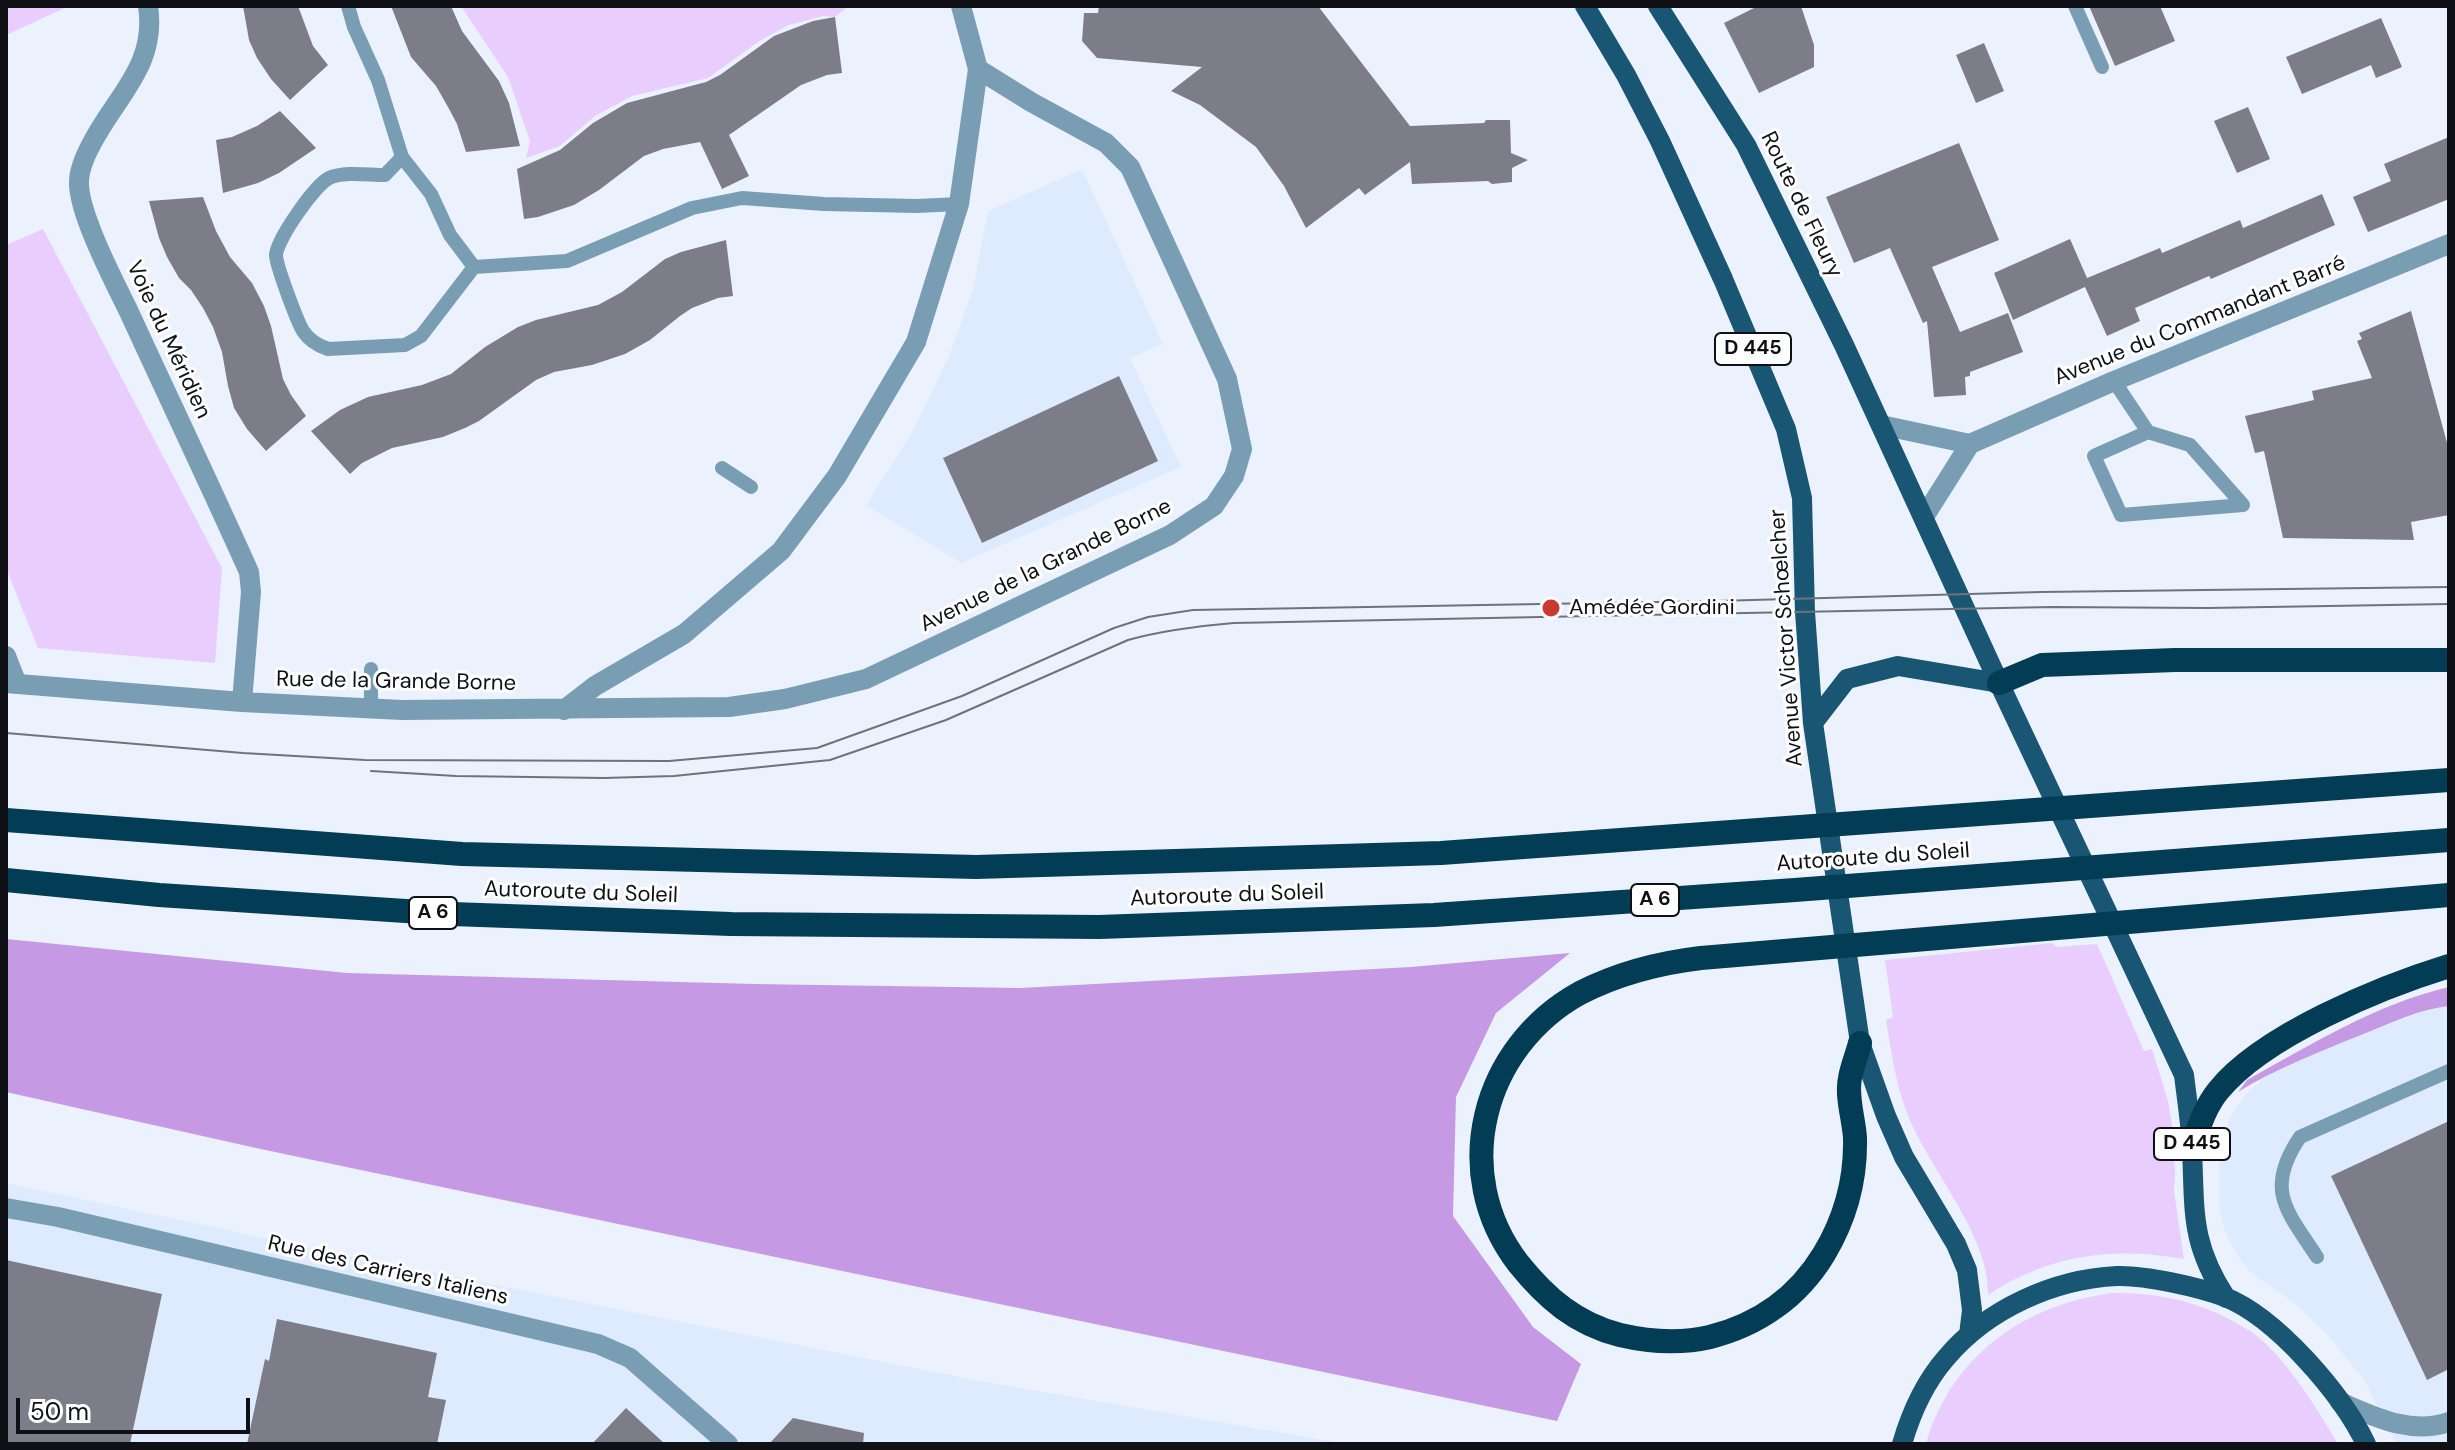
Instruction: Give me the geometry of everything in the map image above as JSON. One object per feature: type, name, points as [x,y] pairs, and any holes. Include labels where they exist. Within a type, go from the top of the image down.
[{"type":"highway","points":[[1999,683],[2042,665],[2175,660],[2449,660]]},
{"type":"highway","name":"Autoroute du Soleil","points":[[6,820],[462,854],[991,867],[1441,853],[2449,780]]},
{"type":"highway","name":"Autoroute du Soleil","points":[[6,880],[159,895],[452,914],[760,925],[1099,927],[1450,914],[2449,840]]},
{"type":"highway","points":[[1860,1043],[1849,1080],[1854,1151],[1843,1217],[1828,1248],[1807,1279],[1760,1318],[1723,1333],[1679,1342],[1608,1332],[1576,1317],[1548,1297],[1534,1283],[1505,1242],[1491,1212],[1481,1171],[1483,1127],[1495,1087],[1512,1055],[1541,1022],[1578,994],[1610,979],[1641,968],[1701,958],[2449,895]]},
{"type":"highway","points":[[2192,1146],[2204,1114],[2218,1091],[2242,1067],[2281,1040],[2339,1009],[2404,980],[2449,966]]},
{"type":"main road","name":"Avenue Victor Schœlcher","points":[[1585,6],[1660,141],[1723,279],[1786,429],[1802,498],[1813,723],[1860,1043],[1904,1157],[1956,1244],[1967,1270],[1972,1310],[1969,1335]]},
{"type":"main road","name":"Route de Fleury","points":[[1661,10],[1746,145],[1881,425]]},
{"type":"main road","name":"D 445","points":[[1881,425],[2184,1075],[2192,1146],[2193,1212],[2210,1273],[2226,1298]]},
{"type":"main road","points":[[1813,723],[1847,679],[1898,666],[1999,683]]},
{"type":"main road","points":[[1902,1444],[1920,1396],[1934,1373],[1969,1335],[2005,1309],[2036,1294],[2102,1277],[2122,1276],[2191,1286],[2226,1298],[2272,1327],[2298,1352],[2340,1402],[2366,1444]]},
{"type":"street","name":"Voie du Méridien","points":[[148,6],[150,32],[143,62],[85,157],[79,181],[80,193],[115,284],[249,572],[251,592],[242,702]]},
{"type":"street","points":[[564,710],[595,686],[684,634],[781,551],[837,476],[916,342],[959,204],[978,69],[961,6]]},
{"type":"street","name":"Avenue de la Grande Borne","points":[[785,699],[866,679],[1170,535],[1214,506],[1234,476],[1242,449],[1227,379],[1130,167],[1106,143],[978,69]]},
{"type":"street","name":"Avenue du Commandant Barré","points":[[1970,444],[2114,381],[2449,244]]},
{"type":"street","points":[[1881,425],[1970,444],[1924,517]]},
{"type":"street","points":[[6,656],[11,683]]},
{"type":"street","name":"Rue de la Grande Borne","points":[[11,683],[242,702],[450,711],[729,707],[785,699]]},
{"type":"street","name":"Rue des Carriers Italiens","points":[[6,1208],[58,1217],[598,1344],[630,1358],[728,1444]]},
{"type":"street","points":[[2340,1402],[2395,1424],[2418,1428],[2449,1422]]},
{"type":"lane","points":[[348,6],[378,80],[402,157],[431,194],[450,235],[474,267]]},
{"type":"lane","points":[[2075,6],[2102,67]]},
{"type":"lane","points":[[402,157],[385,175],[341,175],[323,182],[312,193],[283,237],[276,256],[303,331],[319,346],[328,349],[413,343],[474,267],[567,261],[692,208],[742,198],[824,204],[959,204]]},
{"type":"lane","points":[[2114,381],[2148,432],[2190,445],[2243,505],[2121,515],[2094,456],[2148,432]]},
{"type":"lane","points":[[722,468],[751,487]]},
{"type":"lane","points":[[371,669],[371,709]]},
{"type":"lane","points":[[2317,1257],[2284,1208],[2280,1180],[2287,1157],[2300,1137],[2449,1071]]},
{"type":"shaded area","points":[[6,6],[66,6],[67,7],[6,35]]},
{"type":"shaded area","points":[[461,6],[849,6],[835,17],[823,16],[789,25],[761,40],[708,78],[632,96],[595,116],[560,146],[526,158],[530,141],[508,77]]},
{"type":"shaded area","points":[[1082,169],[1163,344],[1130,358],[1181,467],[961,563],[866,505],[913,431],[949,356],[973,289],[988,211]]},
{"type":"shaded area","points":[[43,229],[222,568],[215,663],[38,648],[6,568],[6,245]]},
{"type":"shaded area","points":[[6,939],[347,973],[1020,988],[1411,967],[1570,953],[1496,1013],[1456,1097],[1453,1216],[1533,1327],[1581,1364],[1557,1421],[256,1148],[6,1092]]},
{"type":"shaded area","points":[[2053,943],[2056,947],[2097,944],[2144,1051],[2152,1049],[2172,1125],[2174,1191],[2184,1259],[2132,1254],[2082,1257],[2034,1271],[1988,1295],[1986,1274],[1971,1231],[1923,1147],[1903,1101],[1886,1020],[1893,1017],[1885,960]]},
{"type":"shaded area","points":[[2449,987],[2449,1006],[2415,1014],[2330,1048],[2238,1092],[2247,1080],[2345,1026],[2422,994]]},
{"type":"shaded area","points":[[2449,1006],[2449,1444],[2397,1444],[2364,1380],[2324,1331],[2293,1302],[2249,1271],[2234,1250],[2219,1209],[2219,1161],[2224,1133],[2232,1113],[2246,1094],[2272,1071],[2398,1020]]},
{"type":"shaded area","points":[[6,1183],[359,1258],[986,1382],[1347,1444],[6,1444]]},
{"type":"shaded area","points":[[2112,1293],[2145,1294],[2191,1303],[2252,1332],[2291,1372],[2338,1444],[1926,1444],[1953,1385],[1995,1340],[2049,1309]]},
{"type":"building","points":[[243,6],[298,6],[313,46],[328,65],[290,100],[257,58],[249,40]]},
{"type":"building","points":[[391,6],[451,6],[462,31],[499,81],[509,103],[520,146],[466,152],[457,124],[436,86],[411,57]]},
{"type":"building","points":[[1099,6],[1318,6],[1410,126],[1510,120],[1511,153],[1528,160],[1512,168],[1512,182],[1492,184],[1488,181],[1412,184],[1410,162],[1365,195],[1359,188],[1306,228],[1284,186],[1256,147],[1200,105],[1171,91],[1202,67],[1097,58],[1082,41],[1084,13],[1098,13]]},
{"type":"building","points":[[1758,6],[1801,6],[1814,45],[1814,67],[1759,93],[1724,23]]},
{"type":"building","points":[[2089,6],[2160,6],[2175,41],[2115,66]]},
{"type":"building","points":[[835,17],[842,73],[801,85],[729,135],[749,176],[722,189],[700,142],[663,149],[644,156],[574,205],[524,219],[517,169],[560,150],[593,123],[627,103],[706,82],[774,36],[813,21]]},
{"type":"building","points":[[2381,18],[2402,67],[2376,78],[2371,65],[2302,94],[2286,57]]},
{"type":"building","points":[[1984,43],[2004,91],[1976,103],[1956,55]]},
{"type":"building","points":[[2248,107],[2270,159],[2237,173],[2214,121]]},
{"type":"building","points":[[280,111],[316,148],[279,173],[223,193],[216,140],[257,126]]},
{"type":"building","points":[[2449,137],[2449,199],[2368,232],[2353,197],[2391,181],[2384,164]]},
{"type":"building","points":[[1959,143],[1999,240],[1932,267],[1960,332],[2008,313],[2023,352],[1970,372],[1970,376],[1965,377],[1966,395],[1934,397],[1927,321],[1923,323],[1890,248],[1854,263],[1826,197]]},
{"type":"building","points":[[2322,194],[2335,225],[2135,308],[2140,321],[2107,336],[2085,287],[2013,320],[1994,273],[2070,239],[2087,278],[2160,248],[2162,253],[2240,220],[2243,228]]},
{"type":"building","points":[[203,197],[230,257],[252,283],[264,306],[283,379],[306,416],[266,451],[234,408],[222,352],[213,327],[167,257],[149,201]]},
{"type":"building","points":[[726,240],[733,296],[692,308],[650,340],[625,354],[592,365],[554,372],[536,380],[465,428],[443,437],[392,448],[362,463],[350,474],[311,431],[340,410],[368,397],[422,385],[451,374],[485,347],[518,327],[598,305],[622,292],[665,259]]},
{"type":"building","points":[[2411,311],[2449,450],[2449,515],[2411,522],[2414,540],[2283,538],[2264,451],[2255,453],[2245,416],[2314,400],[2312,391],[2372,378],[2357,341],[2362,339],[2359,333]]},
{"type":"building","points":[[1119,376],[1158,461],[982,543],[943,458]]},
{"type":"building","points":[[2449,1121],[2449,1369],[2427,1380],[2331,1176]]},
{"type":"building","points":[[6,1260],[162,1294],[130,1444],[6,1444]]},
{"type":"building","points":[[277,1319],[437,1353],[428,1397],[446,1400],[437,1444],[247,1444]]},
{"type":"building","points":[[626,1408],[665,1444],[592,1444]]},
{"type":"building","points":[[793,1418],[864,1433],[863,1444],[769,1444]]},
{"type":"tram line","points":[[6,733],[365,760],[669,761],[817,748],[962,696],[1114,628],[1148,617],[1193,610],[2041,592],[2449,587]]},
{"type":"tram line","points":[[371,771],[456,776],[604,778],[674,776],[830,760],[946,720],[1128,640],[1181,629],[1234,623],[2052,607],[2449,604]]},
{"type":"place","name":"Amédée Gordini","points":[[1551,608]]}]
